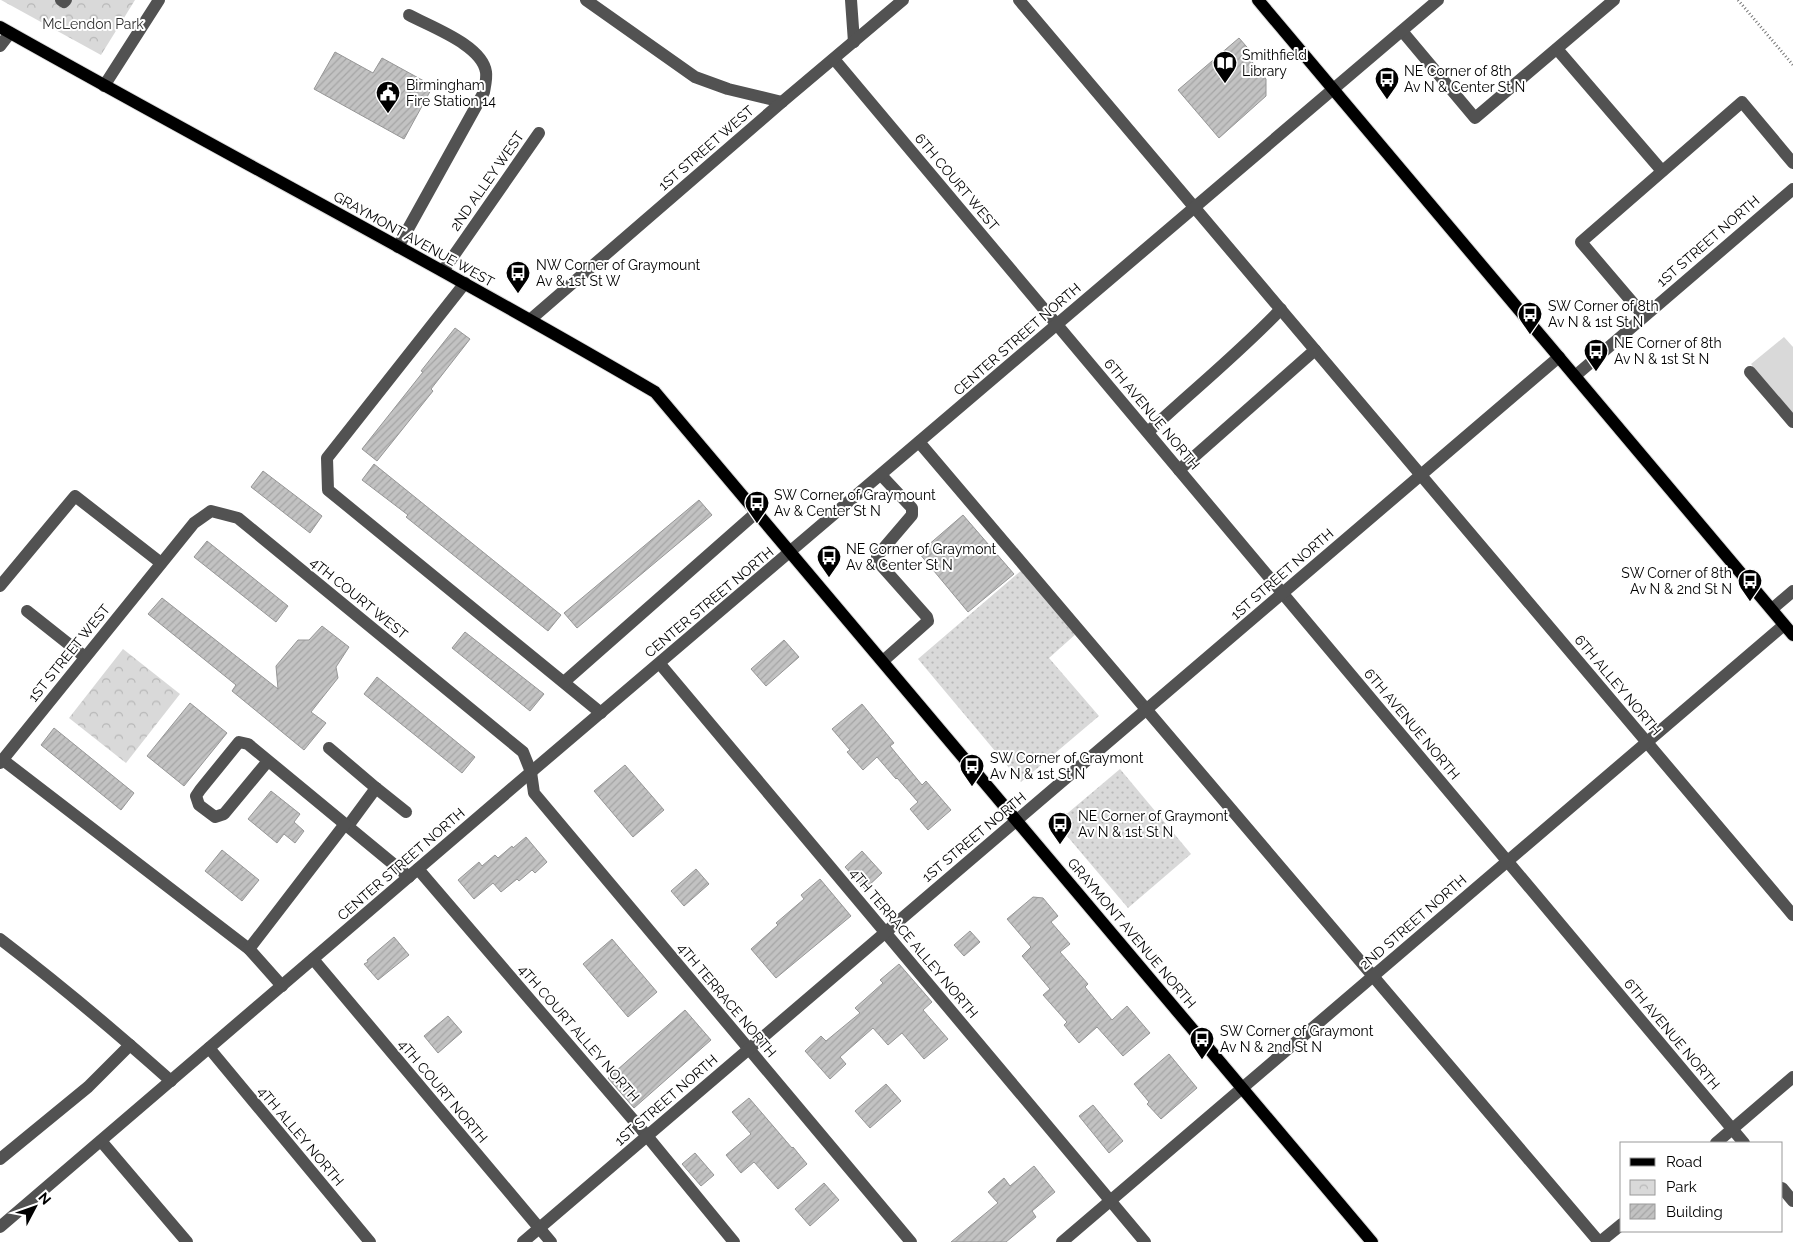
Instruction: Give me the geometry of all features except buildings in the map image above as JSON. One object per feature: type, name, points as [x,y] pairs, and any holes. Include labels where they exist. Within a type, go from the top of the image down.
[{"type":"main road","points":[[1258,0],[1793,635]]},
{"type":"main road","name":"GRAYMONT AVENUE WEST","points":[[5,30],[531,319],[655,392],[791,552]]},
{"type":"main road","name":"GRAYMONT AVENUE NORTH","points":[[791,552],[1372,1242]]},
{"type":"street","points":[[61,0],[64,2],[66,0]]},
{"type":"street","points":[[104,86],[159,0]]},
{"type":"street","points":[[586,0],[695,77],[720,86],[782,102]]},
{"type":"street","points":[[851,0],[854,42]]},
{"type":"street","name":"1ST STREET WEST","points":[[531,319],[903,0]]},
{"type":"street","name":"6TH ALLEY NORTH","points":[[1019,0],[1793,915]]},
{"type":"street","name":"CENTER STREET NORTH","points":[[0,1227],[1438,0]]},
{"type":"street","points":[[1402,32],[1475,118],[1614,0]]},
{"type":"street","points":[[398,247],[484,92],[486,72],[470,47],[409,16]]},
{"type":"street","points":[[0,46],[5,30]]},
{"type":"street","points":[[1557,48],[1662,171]]},
{"type":"street","name":"6TH COURT WEST","points":[[834,59],[1057,324]]},
{"type":"street","points":[[1644,316],[1581,242],[1742,102],[1793,163]]},
{"type":"street","name":"2ND ALLEY WEST","points":[[443,271],[538,133]]},
{"type":"street","name":"1ST STREET NORTH","points":[[1575,376],[1793,189]]},
{"type":"street","points":[[465,283],[327,458],[328,490],[601,713]]},
{"type":"street","points":[[1148,432],[1197,386],[1247,344],[1281,309]]},
{"type":"street","name":"6TH AVENUE NORTH","points":[[1057,324],[1743,1142]]},
{"type":"street","points":[[1179,470],[1316,350]]},
{"type":"street","name":"1ST STREET NORTH","points":[[523,1242],[1559,357]]},
{"type":"street","points":[[1750,372],[1793,422]]},
{"type":"street","points":[[919,442],[1600,1242],[1620,1226]]},
{"type":"street","points":[[881,475],[912,508],[912,515],[877,556],[879,563],[927,617],[928,621],[883,661]]},
{"type":"street","points":[[0,586],[75,496],[161,563]]},
{"type":"street","name":"4TH COURT WEST","points":[[161,563],[194,523],[211,511],[238,518],[523,752],[531,772]]},
{"type":"street","points":[[564,682],[757,512]]},
{"type":"street","name":"1ST STREET WEST","points":[[3,755],[161,563]]},
{"type":"street","points":[[1772,609],[1793,591]]},
{"type":"street","points":[[27,611],[85,657]]},
{"type":"street","name":"2ND STREET NORTH","points":[[1062,1242],[1784,624]]},
{"type":"street","name":"4TH TERRACE ALLEY NORTH","points":[[660,664],[1145,1242]]},
{"type":"street","name":"4TH COURT ALLEY NORTH","points":[[268,761],[224,814],[215,817],[199,804],[196,796],[239,742],[248,744],[346,825],[414,873],[647,1136],[734,1242]]},
{"type":"street","points":[[329,748],[406,812]]},
{"type":"street","points":[[3,755],[249,949],[282,986]]},
{"type":"street","name":"4TH TERRACE NORTH","points":[[531,772],[534,793],[911,1242]]},
{"type":"street","points":[[249,949],[376,788]]},
{"type":"street","points":[[0,939],[130,1045],[171,1081]]},
{"type":"street","name":"4TH COURT NORTH","points":[[313,959],[551,1242]]},
{"type":"street","points":[[0,1159],[88,1087],[130,1045]]},
{"type":"street","name":"4TH ALLEY NORTH","points":[[209,1048],[370,1242]]},
{"type":"street","points":[[1717,1142],[1793,1078]]},
{"type":"street","points":[[101,1141],[187,1242]]},
{"type":"street","points":[[1783,1189],[1793,1201]]},
{"type":"path","points":[[1738,0],[1793,65]]},
{"type":"green space","name":"McLendon Park","points":[[1,0],[135,0],[101,55]]},
{"type":"green space","points":[[1784,337],[1793,347],[1793,413],[1751,364]]},
{"type":"green space","points":[[1023,569],[1077,633],[1049,658],[1099,716],[1021,782],[918,659]]},
{"type":"green space","points":[[123,649],[180,694],[126,763],[69,718]]},
{"type":"green space","points":[[1120,769],[1191,854],[1128,908],[1056,823]]},
{"type":"place","name":"Smithfield Library","points":[[1225,84]]},
{"type":"place","name":"NE Corner of 8th Av N & Center St N","points":[[1387,100]]},
{"type":"place","name":"Birmingham Fire Station 14","points":[[388,114]]},
{"type":"place","name":"NW Corner of Graymount Av & 1st St W","points":[[518,294]]},
{"type":"place","name":"SW Corner of 8th Av N & 1st St N","points":[[1530,335]]},
{"type":"place","name":"NE Corner of 8th Av N & 1st St N","points":[[1596,372]]},
{"type":"place","name":"SW Corner of Graymount Av & Center St N","points":[[757,524]]},
{"type":"place","name":"NE Corner of Graymont Av & Center St N","points":[[829,578]]},
{"type":"place","name":"SW Corner of 8th Av N & 2nd St N","points":[[1750,602]]},
{"type":"place","name":"SW Corner of Graymont Av N & 1st St N","points":[[972,787]]},
{"type":"place","name":"NE Corner of Graymont Av N & 1st St N","points":[[1060,845]]},
{"type":"place","name":"SW Corner of Graymont Av N & 2nd St N","points":[[1202,1060]]}]
